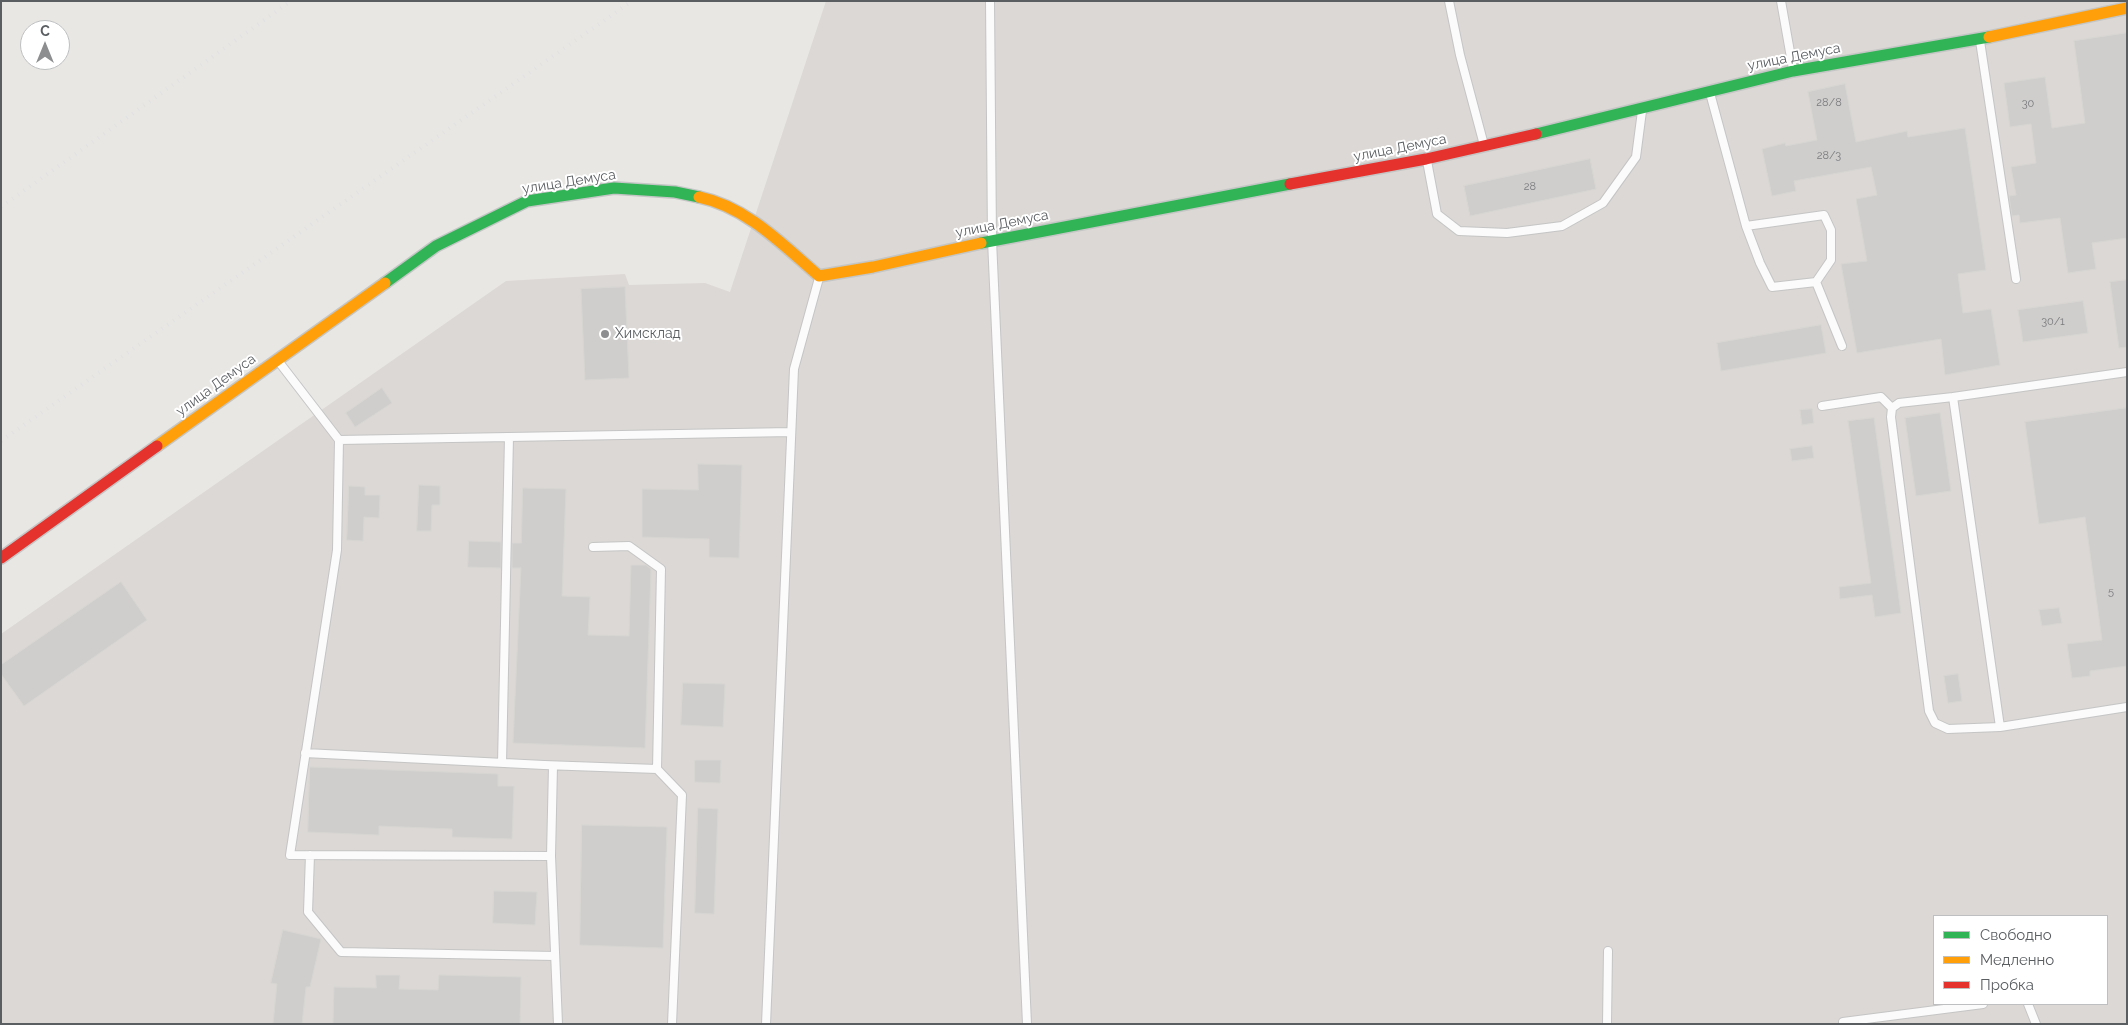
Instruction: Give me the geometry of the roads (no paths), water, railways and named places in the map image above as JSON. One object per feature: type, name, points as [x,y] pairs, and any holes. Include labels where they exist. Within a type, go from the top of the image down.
[{"type":"street","name":"улица Демуса","points":[[1,558],[436,246],[527,201],[614,188],[675,192],[714,200],[762,226],[819,276],[873,267],[992,240],[1426,159],[1484,147],[1793,71],[1979,40],[2127,8]]},
{"type":"lane","points":[[990,1],[992,240],[1027,1024]]},
{"type":"lane","points":[[1449,1],[1460,55],[1484,147]]},
{"type":"lane","points":[[1781,1],[1793,71]]},
{"type":"lane","points":[[1979,40],[2016,279]]},
{"type":"lane","points":[[1709,91],[1746,226],[1760,263],[1772,287],[1816,282],[1831,260],[1831,230],[1824,215],[1746,226]]},
{"type":"lane","points":[[1426,159],[1437,214],[1459,232],[1507,233],[1562,226],[1603,202],[1636,157],[1643,108]]},
{"type":"lane","points":[[766,1024],[794,369],[819,276]]},
{"type":"lane","points":[[1816,282],[1842,346]]},
{"type":"lane","points":[[277,359],[339,440],[337,550],[290,855],[551,856]]},
{"type":"lane","points":[[2127,372],[1899,403],[1892,408],[1891,417],[1929,711],[1935,723],[1948,729],[2000,727],[2127,707]]},
{"type":"lane","points":[[1822,406],[1880,397],[1892,408]]},
{"type":"lane","points":[[1953,397],[2000,727]]},
{"type":"lane","points":[[339,440],[791,432]]},
{"type":"lane","points":[[502,763],[509,437]]},
{"type":"lane","points":[[593,547],[629,546],[662,569],[657,768],[682,795],[672,1024]]},
{"type":"lane","points":[[305,753],[553,766],[657,768]]},
{"type":"lane","points":[[553,766],[551,856],[558,1024]]},
{"type":"lane","points":[[310,855],[308,912],[341,952],[555,956]]},
{"type":"lane","points":[[1607,1024],[1608,951]]},
{"type":"lane","points":[[1843,1022],[1975,1005]]},
{"type":"lane","points":[[2028,1005],[2036,1024]]},
{"type":"railway","points":[[1,207],[291,1]]},
{"type":"railway","points":[[1,441],[632,1]]},
{"type":"place","name":"Химсклад","points":[[605,334]]}]
